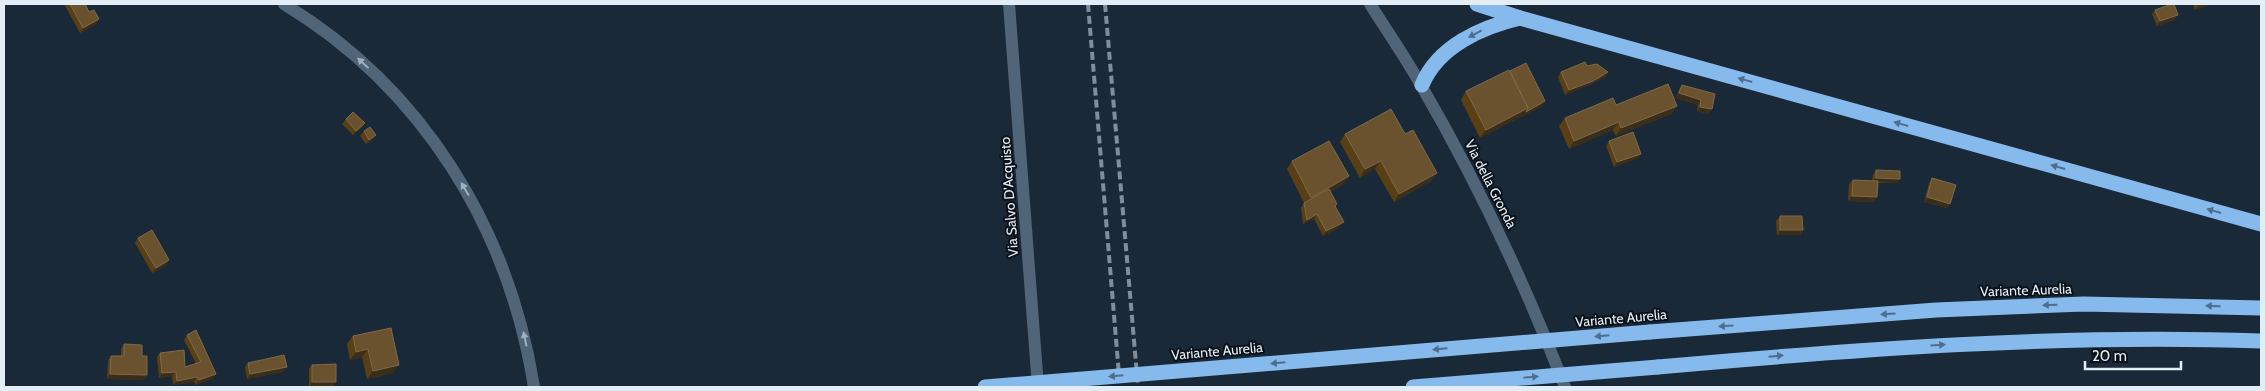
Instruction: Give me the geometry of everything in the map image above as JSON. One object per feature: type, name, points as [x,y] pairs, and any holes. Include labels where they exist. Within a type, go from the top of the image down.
[{"type":"highway","points":[[1477,4],[1520,18],[2261,224]]},
{"type":"highway","points":[[1422,85],[1427,72],[1450,49],[1496,24],[1520,18]]},
{"type":"highway","name":"Variante Aurelia","points":[[985,387],[1936,310],[2084,304],[2261,308]]},
{"type":"highway","points":[[1413,387],[1815,353],[2060,340],[2173,338],[2261,341]]},
{"type":"street","points":[[284,4],[344,46],[389,88],[411,112],[451,165],[469,196],[509,282],[524,334],[534,387]]},
{"type":"street","name":"Via Salvo D'Acquisto","points":[[1009,4],[1038,387]]},
{"type":"street","name":"Via della Gronda","points":[[1370,4],[1422,85],[1481,196],[1540,321],[1566,387]]},
{"type":"building","points":[[70,4],[85,4],[89,12],[94,10],[99,19],[83,28]]},
{"type":"building","points":[[2174,4],[2178,15],[2160,21],[2155,10]]},
{"type":"building","points":[[1585,62],[1587,66],[1597,64],[1608,72],[1593,81],[1569,90],[1561,72]]},
{"type":"building","points":[[1526,63],[1545,101],[1526,112],[1528,108],[1510,71]]},
{"type":"building","points":[[1509,70],[1528,108],[1486,130],[1466,91]]},
{"type":"building","points":[[1668,84],[1677,106],[1621,128],[1619,122],[1574,141],[1565,118],[1613,98],[1616,105]]},
{"type":"building","points":[[1682,85],[1715,94],[1712,109],[1700,107],[1701,100],[1679,93]]},
{"type":"building","points":[[1391,109],[1405,134],[1413,130],[1437,173],[1399,194],[1381,161],[1365,169],[1345,134]]},
{"type":"building","points":[[353,112],[365,123],[356,131],[346,119]]},
{"type":"building","points":[[370,127],[376,135],[369,140],[364,131]]},
{"type":"building","points":[[1633,132],[1641,154],[1617,162],[1609,141]]},
{"type":"building","points":[[1329,141],[1349,176],[1311,198],[1292,161]]},
{"type":"building","points":[[1876,170],[1900,171],[1900,179],[1876,178]]},
{"type":"building","points":[[1932,178],[1956,185],[1950,204],[1927,197]]},
{"type":"building","points":[[1853,180],[1878,181],[1877,197],[1852,196]]},
{"type":"building","points":[[1329,189],[1337,204],[1335,206],[1344,222],[1326,231],[1317,214],[1307,220],[1304,203]]},
{"type":"building","points":[[1780,216],[1802,216],[1803,230],[1780,230]]},
{"type":"building","points":[[152,230],[169,260],[156,268],[138,238]]},
{"type":"building","points":[[391,328],[399,365],[373,371],[368,349],[356,352],[353,336]]},
{"type":"building","points":[[196,330],[216,374],[199,380],[197,377],[177,381],[176,372],[162,373],[160,353],[184,350],[185,367],[201,362],[187,335]]},
{"type":"building","points":[[124,344],[142,345],[142,356],[147,356],[147,375],[110,374],[111,356],[124,356]]},
{"type":"building","points":[[284,355],[287,367],[250,374],[248,363]]},
{"type":"building","points":[[336,364],[336,382],[312,382],[312,365]]},
{"type":"railway","points":[[1088,4],[1120,387]]},
{"type":"railway","points":[[1105,4],[1138,387]]}]
